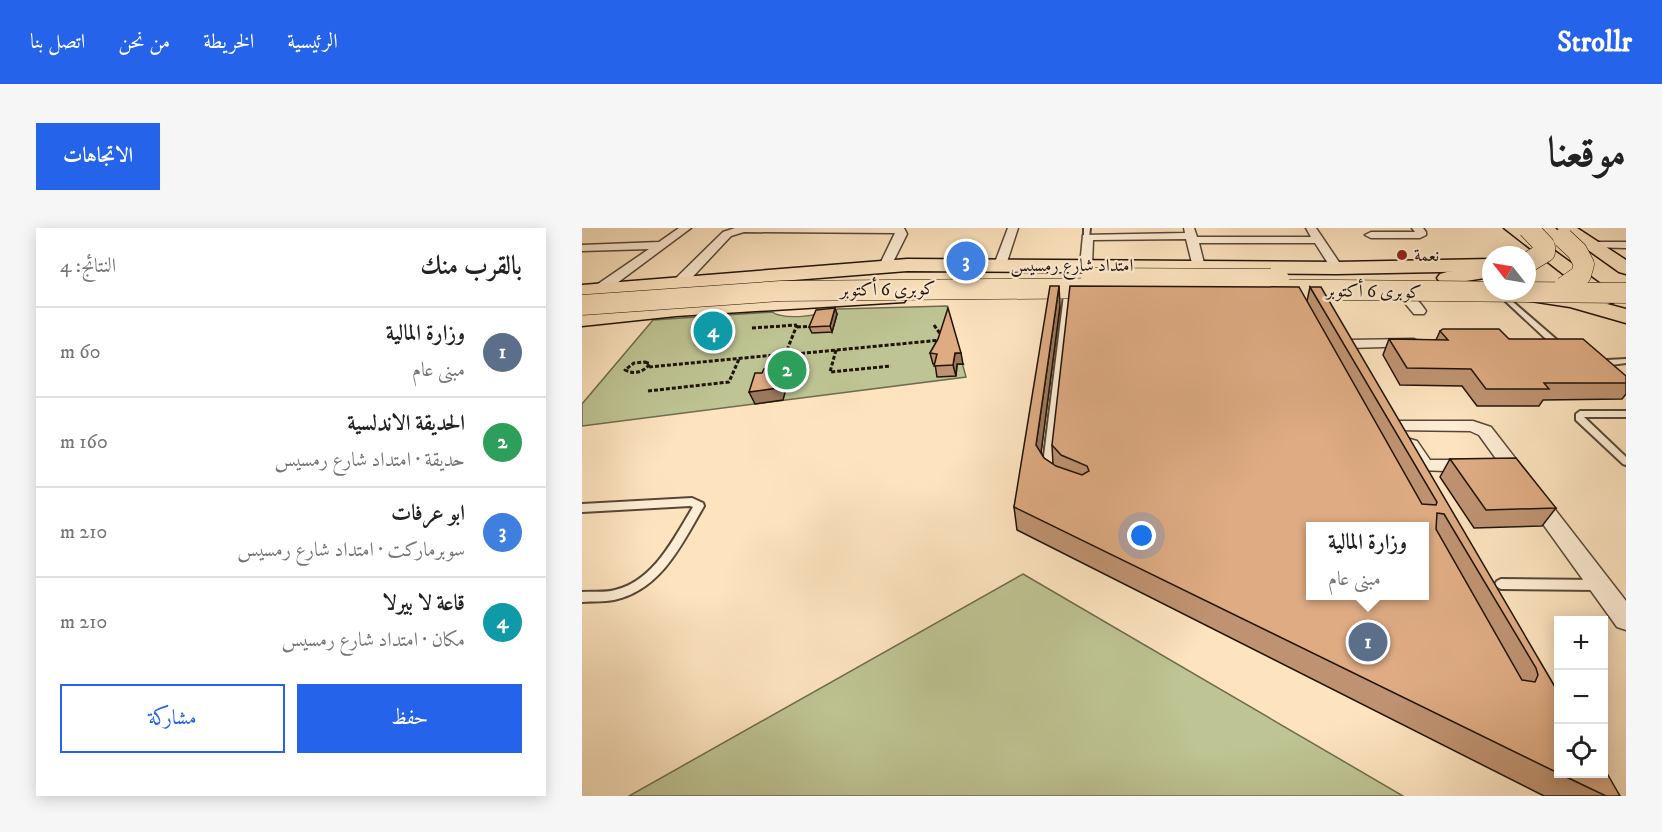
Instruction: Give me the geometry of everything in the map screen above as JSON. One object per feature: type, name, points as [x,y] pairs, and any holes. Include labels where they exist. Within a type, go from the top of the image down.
[{"type":"main road","points":[[1512,228],[1626,311]]},
{"type":"main road","points":[[1528,228],[1541,239],[1545,246],[1545,252],[1536,258]]},
{"type":"main road","points":[[1545,292],[1576,281],[1583,273],[1585,264],[1573,246],[1548,228]]},
{"type":"main road","points":[[1565,228],[1623,265]]},
{"type":"main road","points":[[1536,262],[1544,261],[1549,255]]},
{"type":"main road","name":"امتداد شارع رمسيس","points":[[586,291],[885,266],[1426,268],[1482,265]]},
{"type":"main road","points":[[1536,274],[1623,265]]},
{"type":"main road","points":[[1426,268],[1451,287],[1482,275]]},
{"type":"main road","name":"كوبرى 6 أكتوبر","points":[[586,291],[928,275],[1451,287],[1482,284]]},
{"type":"main road","name":"كوبرى 6 أكتوبر","points":[[582,305],[663,297],[868,289],[1482,284]]},
{"type":"main road","name":"امتداد شارع رمسيس","points":[[582,319],[761,304],[958,295],[1294,297],[1413,303],[1451,287],[1482,292]]},
{"type":"main road","name":"كوبرى 6 أكتوبر","points":[[1536,291],[1626,292]]},
{"type":"main road","points":[[1536,294],[1626,316]]},
{"type":"main road","points":[[582,313],[626,307],[663,297]]},
{"type":"main road","name":"امتداد شارع رمسيس","points":[[1531,300],[1567,305],[1626,322]]},
{"type":"street","points":[[586,291],[686,228]]},
{"type":"street","points":[[1000,265],[1013,228]]},
{"type":"street","points":[[1311,228],[1337,268]]},
{"type":"street","points":[[1371,235],[1420,235],[1421,232],[1417,228]]},
{"type":"street","points":[[680,282],[727,234],[743,229],[900,230],[901,234],[885,266]]},
{"type":"street","points":[[1086,266],[1087,232],[1319,240]]},
{"type":"street","points":[[1191,235],[1199,267]]},
{"type":"street","points":[[582,248],[662,245]]},
{"type":"street","points":[[1591,245],[1626,245]]},
{"type":"street","points":[[1337,324],[1360,362]]},
{"type":"street","points":[[1348,344],[1428,343]]},
{"type":"street","points":[[1387,408],[1419,461],[1425,466],[1512,466]]},
{"type":"street","points":[[1399,426],[1477,427],[1487,434],[1626,620]]},
{"type":"lane","points":[[1051,478],[1046,468],[1067,295]]},
{"type":"lane","points":[[1507,300],[1562,349],[1555,352]]},
{"type":"lane","points":[[1626,362],[1610,362],[1606,365],[1626,382]]},
{"type":"lane","points":[[1626,414],[1579,416],[1626,462]]},
{"type":"lane","points":[[582,508],[692,502],[699,506],[658,570],[641,584],[615,595],[582,597]]},
{"type":"lane","points":[[1501,584],[1598,585]]},
{"type":"path","points":[[787,350],[800,319]]},
{"type":"path","points":[[775,356],[777,359],[783,359],[795,354],[941,342],[938,329],[934,325]]},
{"type":"path","points":[[752,328],[814,326]]},
{"type":"path","points":[[650,367],[649,363],[640,362],[630,365],[625,370],[635,373],[650,367],[775,356],[787,350],[794,350],[795,354]]},
{"type":"path","points":[[836,350],[830,372],[891,366]]},
{"type":"path","points":[[648,391],[729,382],[739,359]]},
{"type":"path","points":[[781,370],[783,359]]},
{"type":"green space","points":[[947,306],[966,377],[582,426],[582,404],[653,320],[772,312],[795,317],[838,309]]},
{"type":"green space","points":[[1023,574],[1403,796],[629,796]]},
{"type":"building","points":[[1050,286],[1059,286],[1036,445],[1044,458],[1056,466],[1082,475],[1089,471],[1087,466],[1061,455],[1052,445],[1070,286],[1299,287],[1422,504],[1436,505],[1437,502],[1310,287],[1321,287],[1554,685],[1554,771],[1014,507]],"holes":[[[1437,513],[1444,514],[1536,668],[1538,675],[1535,682],[1522,680],[1436,529]]]},
{"type":"building","points":[[835,308],[830,326],[809,327],[816,310]]},
{"type":"building","points":[[948,308],[961,353],[955,353],[953,365],[934,366],[937,354],[930,353],[938,339]]},
{"type":"building","points":[[1443,329],[1499,329],[1509,339],[1583,339],[1626,376],[1626,383],[1544,383],[1549,389],[1486,389],[1471,369],[1407,368],[1389,339],[1448,340],[1440,331]]},
{"type":"building","points":[[784,366],[778,388],[749,392],[755,373]]},
{"type":"building","points":[[1516,458],[1556,508],[1486,510],[1450,459]]},
{"type":"building","points":[[1608,775],[1620,796],[1606,796],[1568,778],[1608,778]]},
{"type":"place","name":"نعمة","points":[[1402,255]]},
{"type":"place","name":"ابو عرفات","points":[[966,261]]},
{"type":"place","name":"قاعة لا بيرلا","points":[[713,331]]},
{"type":"place","name":"الحديقة الاندلسية","points":[[787,370]]},
{"type":"place","name":"وزارة المالية","points":[[1368,642]]}]
